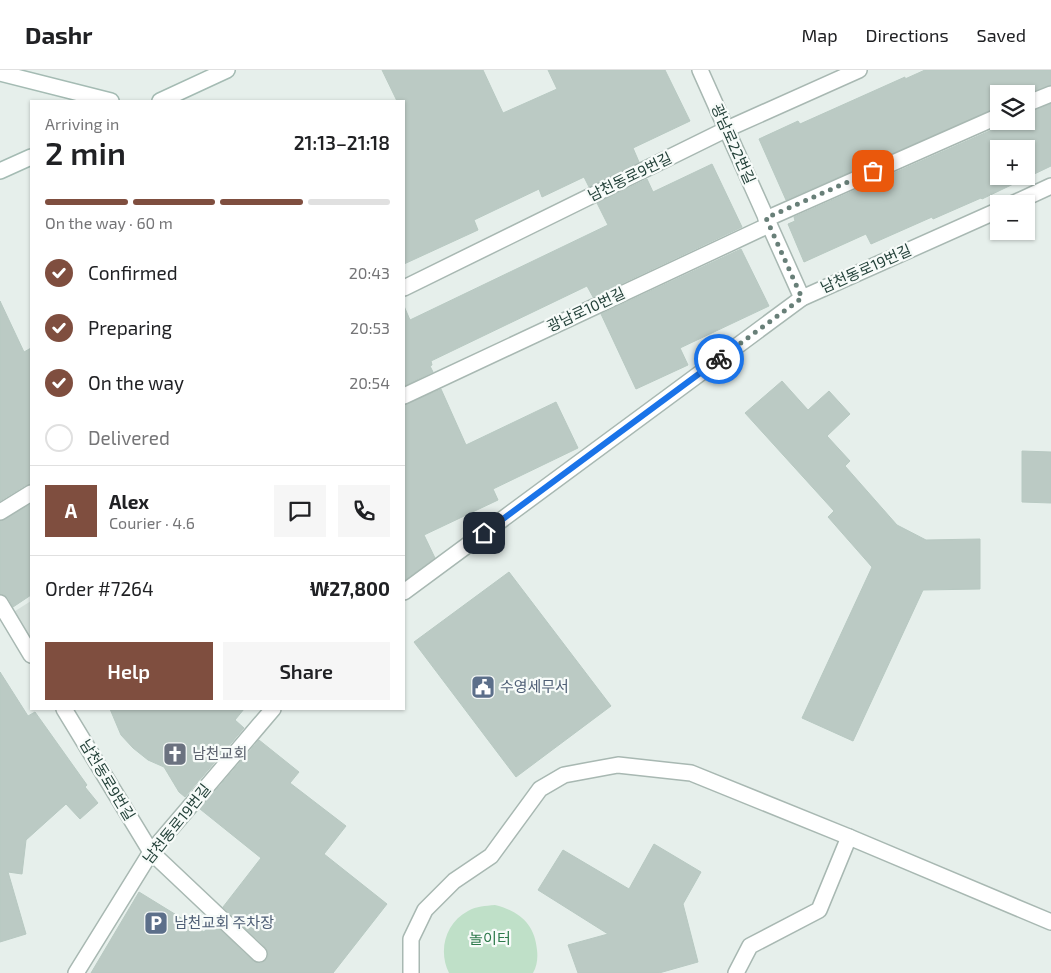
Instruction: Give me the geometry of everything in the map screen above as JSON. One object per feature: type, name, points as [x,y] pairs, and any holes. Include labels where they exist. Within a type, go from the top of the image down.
[{"type":"street","points":[[162,100],[227,70]]},
{"type":"street","name":"광남로22번길","points":[[700,70],[802,298]]},
{"type":"street","name":"남천동로9번길","points":[[405,288],[727,129],[859,70]]},
{"type":"street","points":[[0,73],[107,100]]},
{"type":"street","points":[[1035,100],[1051,94]]},
{"type":"street","points":[[768,222],[990,120]]},
{"type":"street","points":[[0,171],[30,157]]},
{"type":"street","points":[[1032,195],[1051,186]]},
{"type":"street","name":"남천동로19번길","points":[[405,591],[802,298],[990,214]]},
{"type":"street","name":"광남로10번길","points":[[405,396],[768,222]]},
{"type":"street","points":[[0,512],[30,493]]},
{"type":"street","points":[[0,603],[30,653]]},
{"type":"street","name":"남천동로9번길","points":[[65,710],[151,852],[244,948],[259,954]]},
{"type":"street","name":"남천동로19번길","points":[[76,973],[151,852],[272,710]]},
{"type":"street","points":[[411,973],[411,938],[425,910],[454,881],[490,856],[540,789],[564,776],[618,765],[691,773],[1051,922]]},
{"type":"street","points":[[736,973],[750,946],[819,910],[849,837]]},
{"type":"shaded area","points":[[30,602],[30,642],[12,613]]},
{"type":"green space","name":"놀이터","points":[[495,905],[518,915],[533,933],[536,941],[537,959],[533,973],[449,973],[444,956],[444,947],[449,930],[460,916],[471,909]]},
{"type":"building","points":[[382,70],[483,70],[503,113],[557,89],[548,70],[665,70],[690,121],[633,148],[639,162],[589,187],[584,177],[542,197],[539,189],[474,220],[478,230],[405,264],[405,100],[397,100]]},
{"type":"building","points":[[925,70],[1051,70],[1051,85],[1035,91],[1035,85],[990,85],[990,111],[786,200],[759,139],[798,121],[800,124],[905,77],[905,79]]},
{"type":"building","points":[[1051,104],[1051,166],[1035,174],[1035,140],[990,140],[990,185],[1011,185],[982,199],[933,219],[932,217],[871,244],[866,234],[804,262],[788,224],[795,221],[794,217],[992,130],[1035,130],[1035,110]]},
{"type":"building","points":[[712,164],[742,227],[593,297],[587,286],[431,361],[432,365],[430,366],[433,372],[405,386],[405,308],[410,320],[608,225],[597,203],[647,179],[653,192]]},
{"type":"building","points":[[741,249],[769,306],[680,348],[688,365],[636,389],[601,314]]},
{"type":"building","points":[[0,301],[24,352],[30,349],[30,484],[0,501]]},
{"type":"building","points":[[782,381],[808,410],[829,391],[850,414],[827,436],[850,461],[845,466],[897,525],[926,540],[980,539],[980,589],[923,590],[853,741],[802,718],[872,567],[828,517],[834,511],[745,413]]},
{"type":"building","points":[[441,389],[466,445],[556,402],[578,448],[493,489],[498,500],[424,535],[435,558],[405,580],[405,405]]},
{"type":"building","points":[[1022,451],[1051,452],[1051,503],[1022,502]]},
{"type":"building","points":[[30,505],[30,596],[13,607],[8,598],[0,594],[0,521]]},
{"type":"building","points":[[509,572],[611,706],[516,777],[414,642]]},
{"type":"building","points":[[0,672],[28,716],[35,712],[87,785],[85,787],[98,803],[80,819],[66,804],[26,840],[22,874],[8,872],[26,934],[0,942]]},
{"type":"building","name":"남천교회","points":[[110,710],[243,710],[235,720],[244,728],[185,797],[179,792],[164,767],[148,760],[121,735]]},
{"type":"building","points":[[259,740],[299,772],[290,783],[346,826],[324,854],[387,904],[333,973],[91,973],[139,892],[204,932],[212,922],[253,961],[261,963],[266,960],[268,956],[266,948],[223,907],[261,858],[200,809]]},
{"type":"building","points":[[654,844],[701,872],[683,904],[698,962],[659,973],[578,973],[568,945],[608,934],[538,890],[563,850],[629,889]]},
{"type":"way so far","points":[[719,359],[802,298],[766,218],[873,171]]},
{"type":"place","name":"수영세무서","points":[[483,687]]},
{"type":"place","name":"남천교회","points":[[175,754]]},
{"type":"place","name":"남천교회 주차장","points":[[156,923]]},
{"type":"route","points":[[484,533],[719,359]]}]
